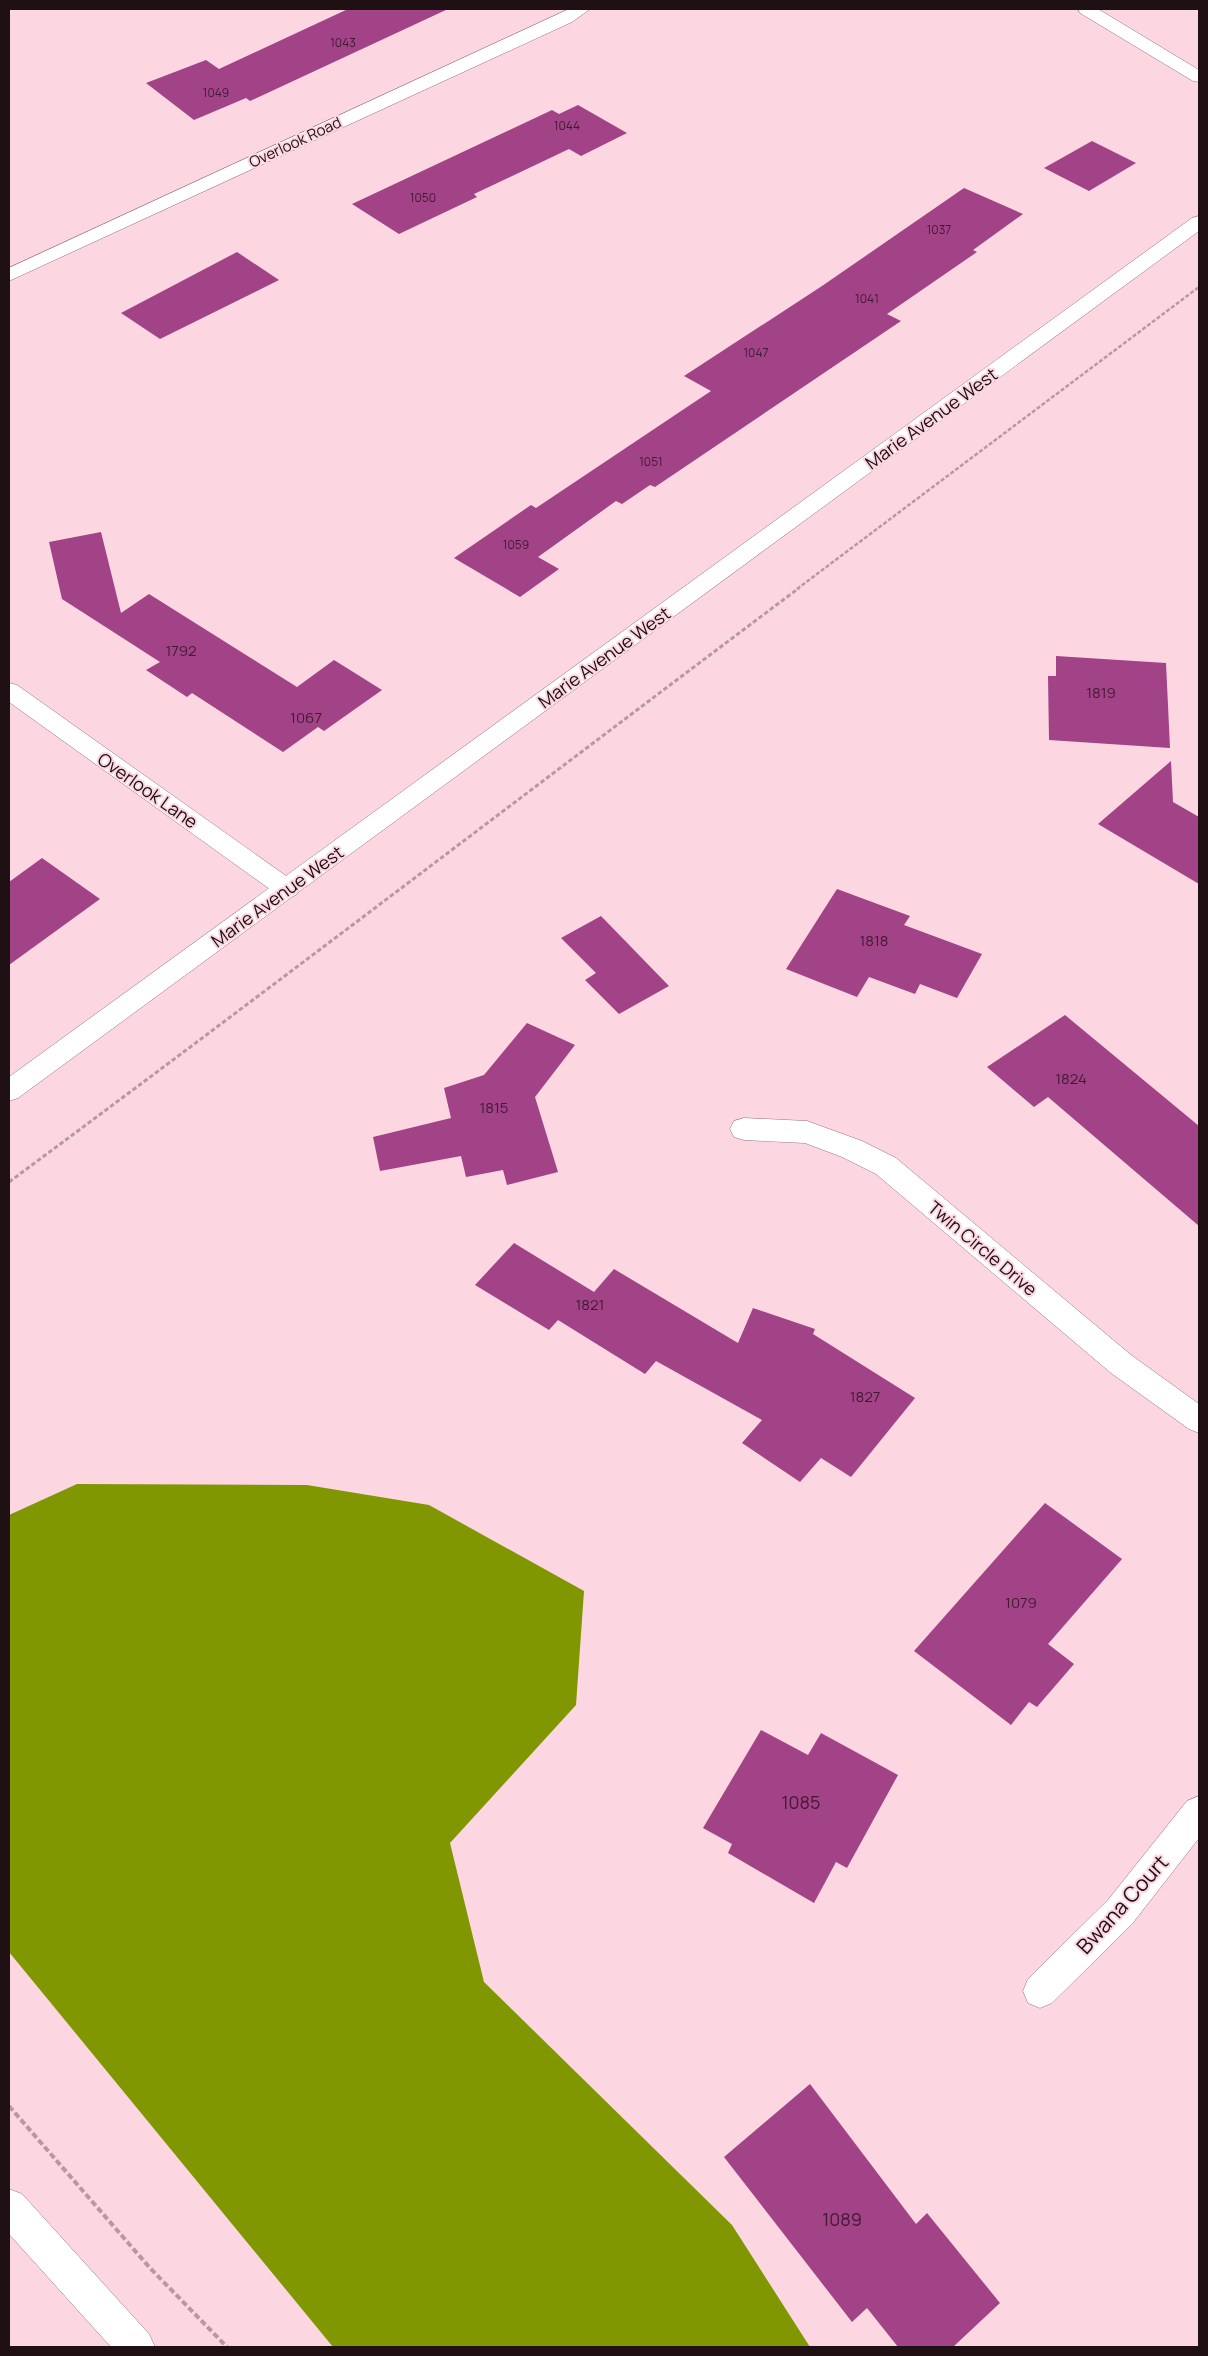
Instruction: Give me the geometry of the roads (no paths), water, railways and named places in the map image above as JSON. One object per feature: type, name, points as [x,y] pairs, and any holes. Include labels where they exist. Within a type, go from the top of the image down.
[{"type":"street","name":"Overlook Road","points":[[9,275],[566,18],[581,9]]},
{"type":"street","points":[[1086,9],[1199,77]]},
{"type":"street","name":"Marie Avenue West","points":[[9,1091],[1199,222]]},
{"type":"street","name":"Overlook Lane","points":[[9,692],[287,889]]},
{"type":"street","name":"Twin Circle Drive","points":[[744,1129],[807,1132],[852,1149],[886,1166],[1121,1364],[1199,1420]]},
{"type":"street","name":"Bwana Court","points":[[1040,1991],[1120,1912],[1199,1812]]},
{"type":"street","points":[[9,2206],[136,2347]]}]
